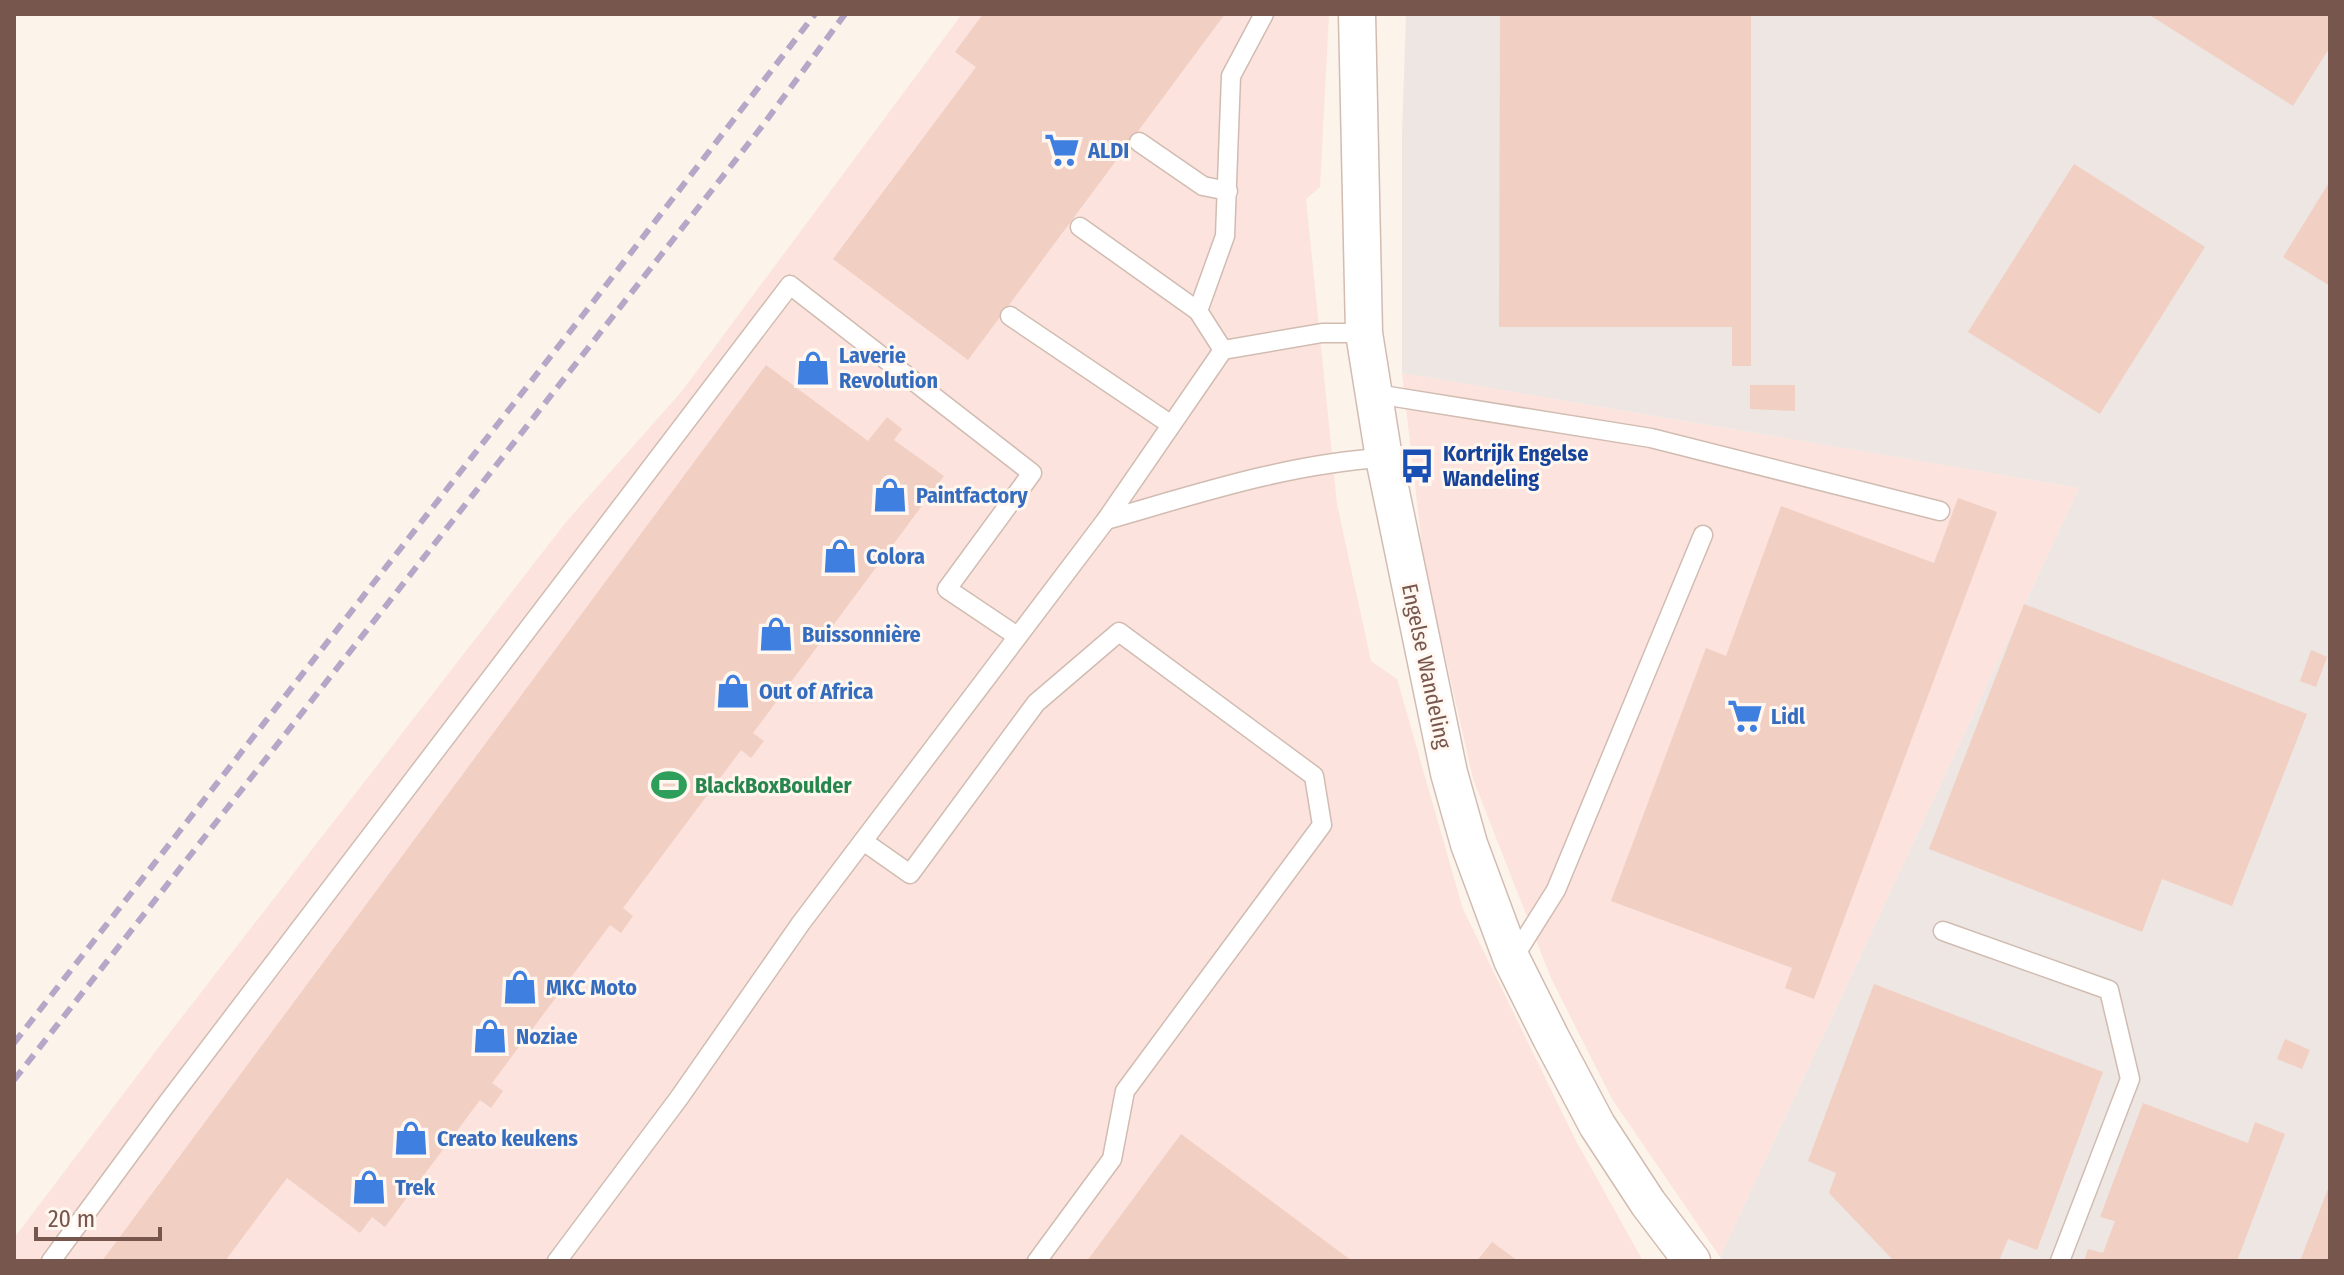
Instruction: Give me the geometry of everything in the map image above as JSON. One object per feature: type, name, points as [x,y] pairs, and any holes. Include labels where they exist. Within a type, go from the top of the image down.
[{"type":"street","name":"Engelse Wandeling","points":[[1357,14],[1364,333],[1384,458],[1449,773],[1469,844],[1512,960],[1597,1125],[1648,1203],[1692,1261]]},
{"type":"lane","points":[[1198,311],[1225,236],[1231,76],[1264,14]]},
{"type":"lane","points":[[1139,142],[1203,186],[1228,191]]},
{"type":"lane","points":[[1080,227],[1198,311],[1223,350]]},
{"type":"lane","points":[[51,1261],[790,285],[1032,473],[947,589],[1017,636]]},
{"type":"lane","points":[[1010,316],[1170,424]]},
{"type":"lane","points":[[557,1261],[679,1098],[738,1010],[863,841],[1106,520],[1223,350],[1322,333],[1364,333]]},
{"type":"lane","points":[[1376,394],[1651,438],[1940,511]]},
{"type":"lane","points":[[1106,520],[1233,483],[1350,460],[1384,458]]},
{"type":"lane","points":[[1512,960],[1556,890],[1703,535]]},
{"type":"lane","points":[[863,841],[910,874],[1036,703],[1119,632],[1314,776],[1322,825],[1125,1091],[1112,1159],[1037,1261]]},
{"type":"lane","points":[[1943,931],[2109,990],[2130,1079],[2060,1261]]},
{"type":"shaded area","points":[[962,14],[1329,14],[1320,187],[1306,199],[1337,504],[1371,661],[1397,679],[1463,909],[1575,1139],[1643,1261],[14,1261],[14,1238],[168,1035],[566,522],[682,391]]},
{"type":"shaded area","points":[[1406,14],[2330,14],[2330,1261],[1724,1261],[1720,1257],[2079,488],[1402,373],[1402,134]]},
{"type":"shaded area","points":[[1402,373],[2079,488],[1720,1257],[1612,1099],[1551,978],[1473,779],[1424,563]]},
{"type":"building","points":[[983,14],[1225,14],[968,360],[833,259],[976,67],[955,52]]},
{"type":"building","points":[[1500,14],[1751,14],[1751,366],[1732,366],[1732,327],[1499,327]]},
{"type":"building","points":[[2148,14],[2330,14],[2330,47],[2293,106]]},
{"type":"building","points":[[2074,164],[2205,247],[2100,414],[1968,332]]},
{"type":"building","points":[[2330,181],[2330,286],[2283,257]]},
{"type":"building","points":[[766,365],[868,441],[887,417],[902,429],[894,440],[944,476],[753,733],[764,741],[751,758],[741,750],[623,908],[633,916],[621,933],[610,925],[492,1083],[503,1091],[491,1108],[480,1100],[385,1227],[372,1217],[360,1233],[287,1178],[225,1261],[102,1261]]},
{"type":"building","points":[[1750,385],[1795,385],[1795,411],[1750,409]]},
{"type":"building","points":[[1958,498],[1997,512],[1814,999],[1785,988],[1792,968],[1611,901],[1706,648],[1726,656],[1781,506],[1934,563]]},
{"type":"building","points":[[2024,604],[2307,714],[2232,906],[2162,879],[2142,932],[1929,849]]},
{"type":"building","points":[[2311,650],[2327,657],[2316,687],[2300,681]]},
{"type":"building","points":[[1874,984],[2103,1072],[2037,1250],[2008,1239],[1999,1261],[1894,1261],[1829,1193],[1836,1173],[1808,1161]]},
{"type":"building","points":[[2285,1039],[2310,1050],[2302,1069],[2277,1059]]},
{"type":"building","points":[[2143,1103],[2248,1143],[2255,1122],[2285,1134],[2237,1261],[2084,1261],[2088,1249],[2103,1253],[2115,1221],[2100,1217]]},
{"type":"building","points":[[1181,1134],[1352,1261],[1087,1261]]},
{"type":"building","points":[[2330,1184],[2330,1261],[2300,1261]]},
{"type":"building","points":[[1492,1242],[1518,1261],[1477,1261]]},
{"type":"railway","points":[[14,1043],[815,14]]},
{"type":"railway","points":[[14,1080],[763,125],[845,14]]},
{"type":"place","name":"ALDI","points":[[1062,150]]},
{"type":"place","name":"Laverie Revolution","points":[[813,368]]},
{"type":"place","name":"Kortrijk Engelse Wandeling","points":[[1417,466]]},
{"type":"place","name":"Paintfactory","points":[[890,495]]},
{"type":"place","name":"Colora","points":[[840,556]]},
{"type":"place","name":"Buissonnière","points":[[776,634]]},
{"type":"place","name":"Out of Africa","points":[[733,691]]},
{"type":"place","name":"Lidl","points":[[1745,716]]},
{"type":"place","name":"BlackBoxBoulder","points":[[669,785]]},
{"type":"place","name":"MKC Moto","points":[[520,987]]},
{"type":"place","name":"Noziae","points":[[490,1036]]},
{"type":"place","name":"Creato keukens","points":[[411,1138]]},
{"type":"place","name":"Trek","points":[[369,1187]]}]
